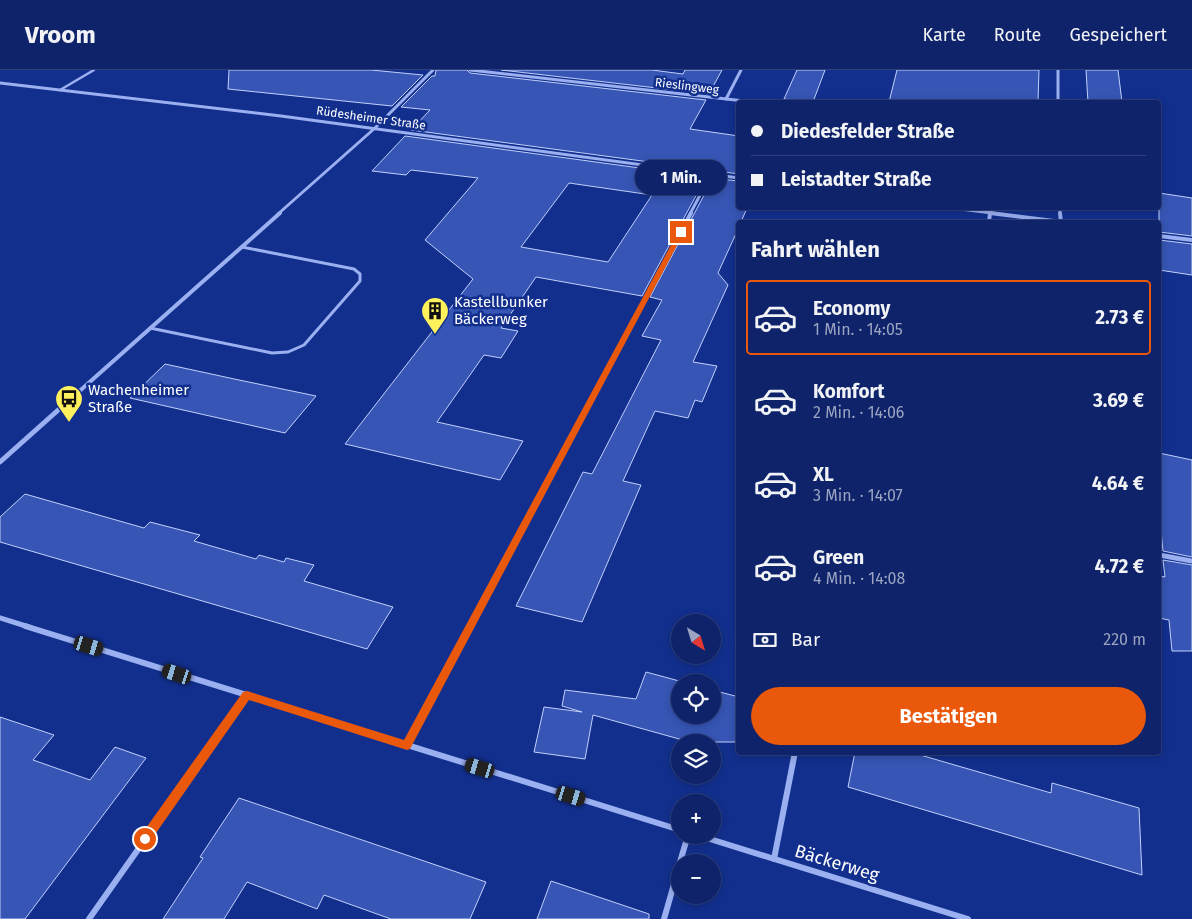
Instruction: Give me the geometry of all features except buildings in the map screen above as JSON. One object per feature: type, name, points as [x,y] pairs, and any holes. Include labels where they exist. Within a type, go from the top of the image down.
[{"type":"street","points":[[0,462],[375,128],[433,70]]},
{"type":"street","name":"Rieslingweg","points":[[470,70],[736,100]]},
{"type":"street","points":[[726,99],[741,70]]},
{"type":"street","points":[[1058,70],[1058,100]]},
{"type":"street","name":"Rüdesheimer Straße","points":[[0,83],[375,128],[736,178]]},
{"type":"street","points":[[407,746],[708,180]]},
{"type":"street","points":[[967,210],[1045,220]]},
{"type":"street","points":[[989,220],[990,213]]},
{"type":"street","points":[[1161,236],[1192,240]]},
{"type":"street","points":[[1161,555],[1192,561]]},
{"type":"street","points":[[0,618],[671,827]]},
{"type":"street","points":[[89,919],[247,695]]},
{"type":"street","points":[[774,859],[794,755]]},
{"type":"street","name":"Bäckerweg","points":[[721,842],[968,919]]},
{"type":"street","points":[[664,919],[671,894]]},
{"type":"lane","points":[[60,90],[94,70]]},
{"type":"lane","points":[[150,328],[272,353],[288,352],[304,344],[360,281],[360,274],[354,269],[242,247]]},
{"type":"place","name":"Kastellbunker Bäckerweg","points":[[435,335]]},
{"type":"place","name":"Wachenheimer Straße","points":[[69,423]]},
{"type":"route","points":[[145,839],[247,695],[407,746],[681,232]]}]
